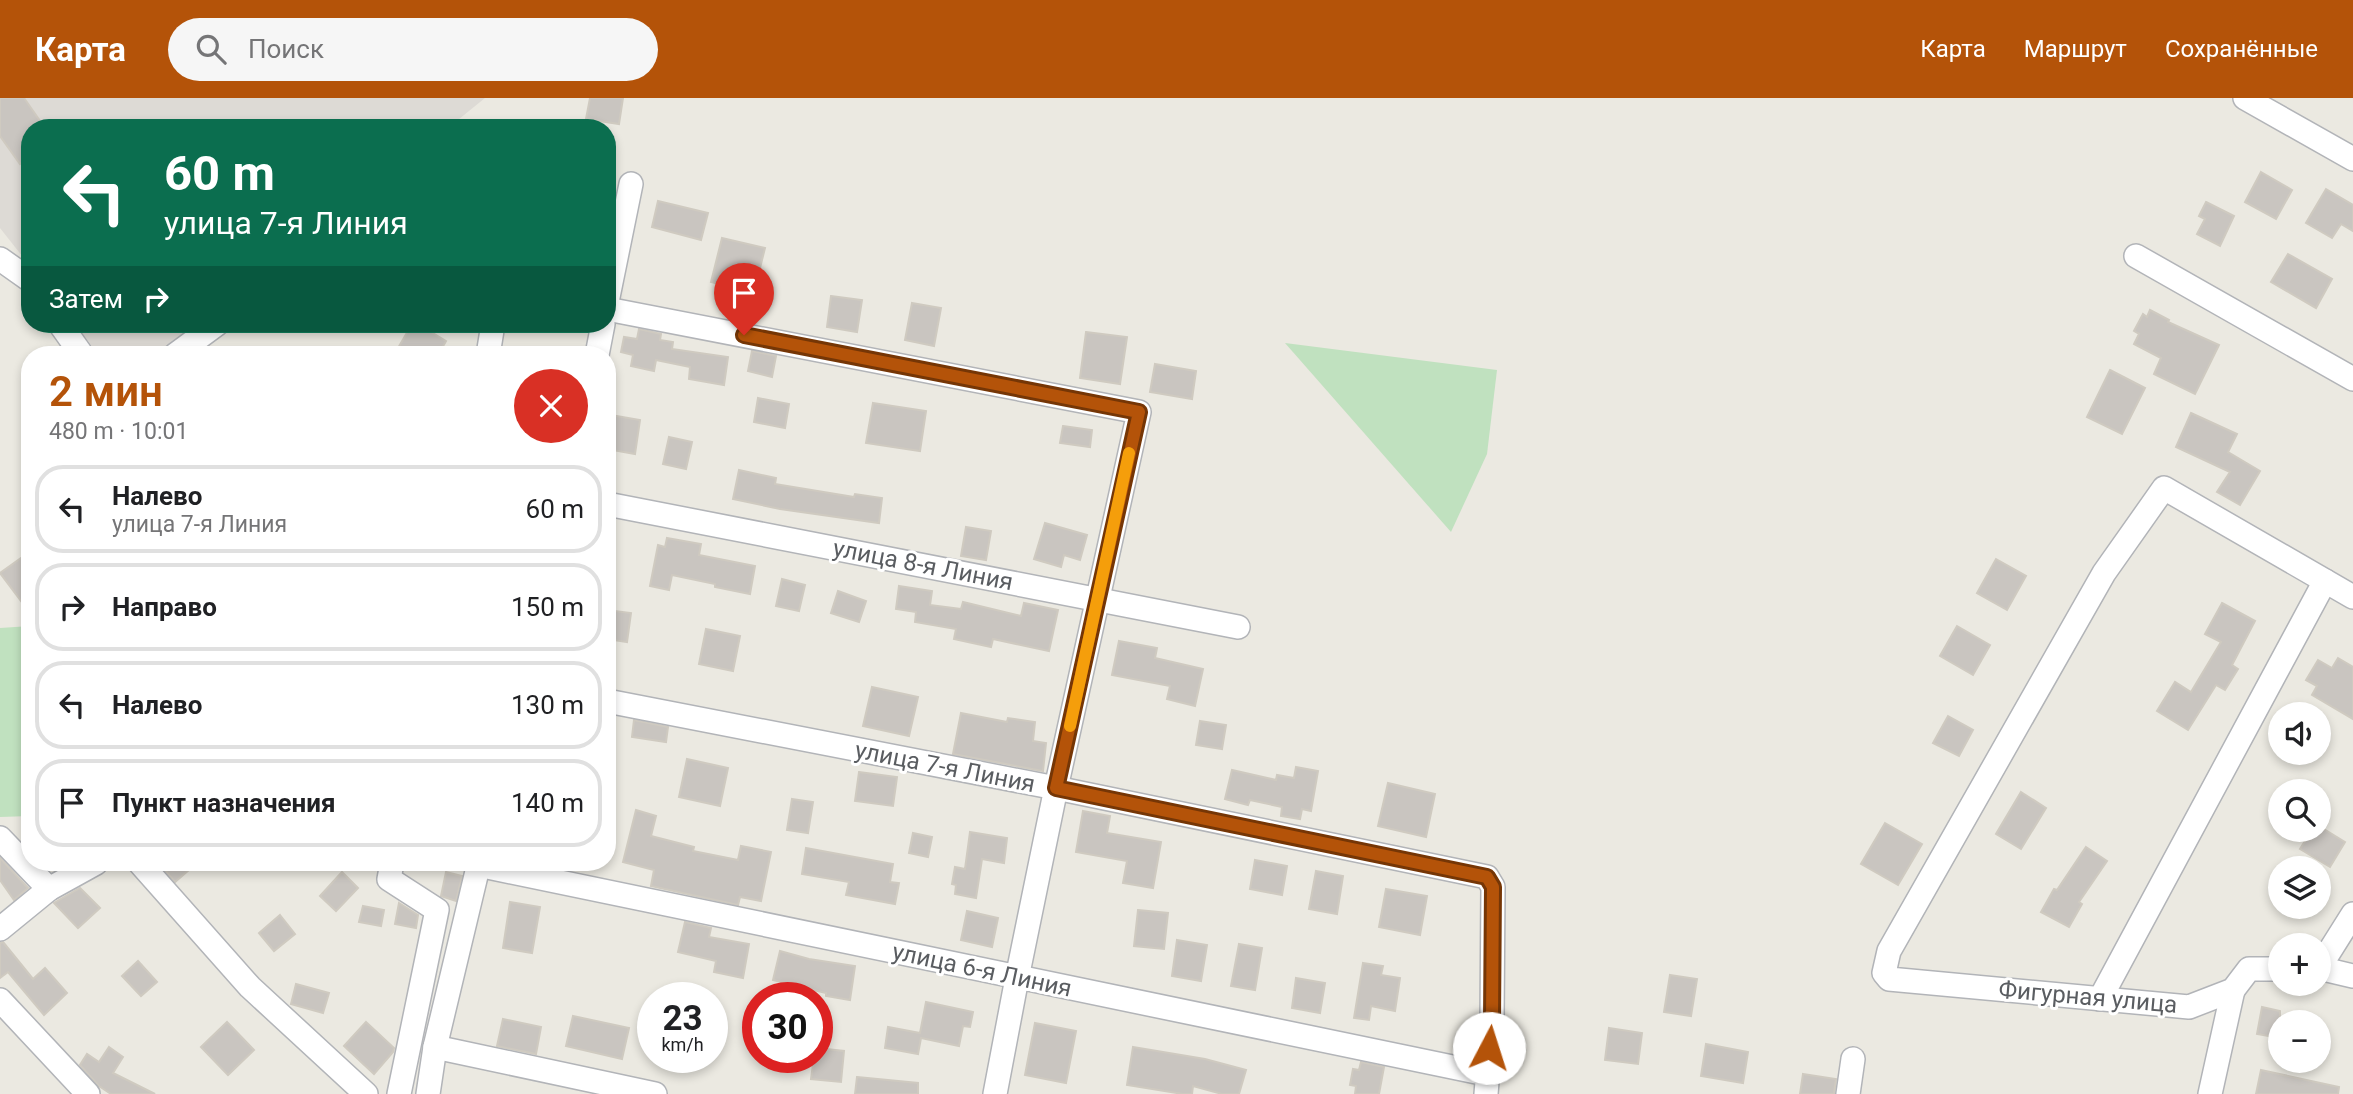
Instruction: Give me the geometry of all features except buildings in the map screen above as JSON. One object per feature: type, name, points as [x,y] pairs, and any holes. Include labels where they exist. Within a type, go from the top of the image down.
[{"type":"street","points":[[2245,98],[2353,159]]},
{"type":"street","points":[[616,258],[631,184]]},
{"type":"street","points":[[2136,256],[2353,379]]},
{"type":"street","points":[[0,259],[21,274]]},
{"type":"street","points":[[616,311],[1139,412],[1056,788],[995,1094]]},
{"type":"street","points":[[187,346],[205,333]]},
{"type":"street","name":"Фигурная улица","points":[[2268,969],[2249,969],[2233,990],[2189,1007],[1889,979],[1884,973],[1889,951],[2104,573],[2164,488],[2325,581]]},
{"type":"street","name":"улица 8-я Линия","points":[[616,506],[1238,627]]},
{"type":"street","points":[[2100,999],[2325,581],[2353,597]]},
{"type":"street","name":"улица 7-я Линия","points":[[616,703],[1056,788],[1487,877],[1493,887],[1492,1021],[1486,1084]]},
{"type":"street","points":[[0,838],[21,860]]},
{"type":"street","points":[[32,871],[49,889]]},
{"type":"street","points":[[0,929],[49,889],[82,871]]},
{"type":"street","points":[[147,871],[250,987],[366,1094]]},
{"type":"street","points":[[390,871],[389,879],[437,910],[399,1094]]},
{"type":"street","points":[[428,1094],[435,1047],[477,871]]},
{"type":"street","name":"улица 6-я Линия","points":[[512,871],[1017,978],[1486,1084]]},
{"type":"street","points":[[2331,949],[2353,914]]},
{"type":"street","points":[[2331,971],[2353,976]]},
{"type":"street","points":[[2210,1094],[2233,990]]},
{"type":"street","points":[[0,1000],[88,1094]]},
{"type":"street","points":[[435,1047],[655,1094]]},
{"type":"street","points":[[1848,1094],[1853,1059]]},
{"type":"shaded area","points":[[0,98],[485,98],[459,119],[21,119],[21,255],[0,228]]},
{"type":"shaded area","points":[[82,333],[189,333],[172,346],[92,346]]},
{"type":"green space","points":[[1285,343],[1497,370],[1487,454],[1451,532]]},
{"type":"green space","points":[[21,627],[21,816],[0,817],[0,628]]},
{"type":"slow traffic","points":[[1070,726],[1129,453]]},
{"type":"route","points":[[744,335],[1139,412],[1056,788],[1487,877],[1493,887],[1492,1021],[1489,1048]]}]
